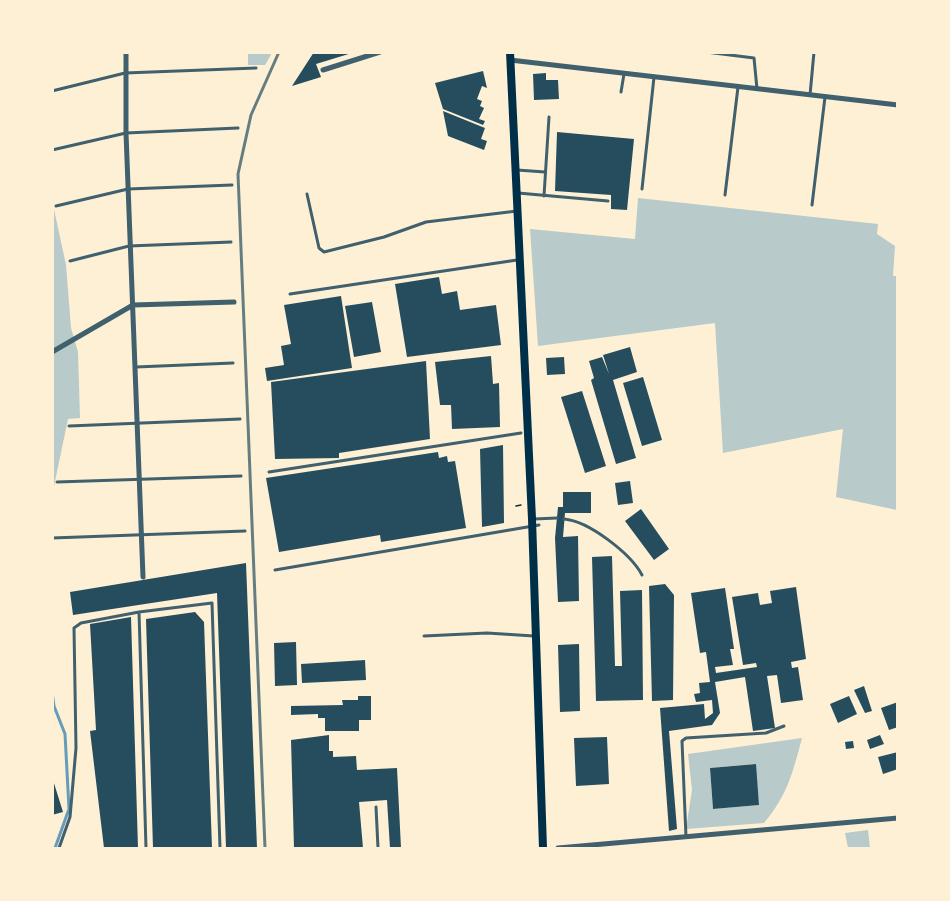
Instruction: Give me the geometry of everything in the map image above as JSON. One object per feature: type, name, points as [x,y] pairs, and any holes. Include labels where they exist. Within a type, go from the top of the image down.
[{"type":"main road","points":[[513,57],[519,260],[534,523],[543,849]]},
{"type":"street","points":[[126,52],[129,246],[136,367],[143,576]]},
{"type":"street","points":[[323,70],[380,52]]},
{"type":"street","points":[[513,57],[624,74],[654,75],[897,105]]},
{"type":"street","points":[[52,352],[133,304],[234,303]]},
{"type":"street","points":[[558,849],[897,818]]},
{"type":"lane","points":[[706,52],[754,58],[757,89]]},
{"type":"lane","points":[[810,95],[814,52]]},
{"type":"lane","points":[[52,91],[125,73],[255,68]]},
{"type":"lane","points":[[621,92],[624,74]]},
{"type":"lane","points":[[642,189],[654,75]]},
{"type":"lane","points":[[725,195],[738,87]]},
{"type":"lane","points":[[812,205],[825,97]]},
{"type":"lane","points":[[544,196],[549,117]]},
{"type":"lane","points":[[52,150],[126,133],[238,128]]},
{"type":"lane","points":[[515,170],[545,172]]},
{"type":"lane","points":[[56,206],[128,189],[232,185]]},
{"type":"lane","points":[[516,193],[608,201]]},
{"type":"lane","points":[[307,194],[319,248],[324,252],[384,237],[426,222],[517,211]]},
{"type":"lane","points":[[897,222],[897,227]]},
{"type":"lane","points":[[69,261],[129,246],[231,242]]},
{"type":"lane","points":[[290,294],[519,260]]},
{"type":"lane","points":[[136,367],[233,363]]},
{"type":"lane","points":[[69,426],[240,419]]},
{"type":"lane","points":[[269,472],[521,433]]},
{"type":"lane","points":[[57,482],[241,476]]},
{"type":"lane","points":[[275,570],[557,518]]},
{"type":"lane","points":[[564,519],[585,525],[614,545],[637,565],[642,575]]},
{"type":"lane","points":[[52,538],[245,531]]},
{"type":"lane","points":[[59,849],[70,817],[76,748],[74,628],[81,623],[139,612],[212,603],[220,849]]},
{"type":"lane","points":[[139,612],[146,849]]},
{"type":"lane","points":[[424,636],[487,633],[536,636]]},
{"type":"lane","points":[[686,837],[682,741],[686,738],[766,733],[784,726]]},
{"type":"lane","points":[[376,807],[378,849]]},
{"type":"shaded area","points":[[248,52],[272,53],[265,65],[248,65]]},
{"type":"shaded area","points":[[638,198],[878,224],[877,234],[895,246],[893,276],[897,276],[897,510],[836,497],[843,429],[723,453],[715,323],[538,346],[530,229],[635,239]]},
{"type":"shaded area","points":[[52,200],[66,265],[71,328],[78,352],[80,418],[68,419],[53,491]]},
{"type":"shaded area","points":[[802,738],[784,793],[764,823],[686,829],[692,790],[688,754]],"holes":[[[755,764],[759,805],[713,809],[710,768]]]},
{"type":"shaded area","points":[[868,830],[870,848],[848,848],[845,833]]},
{"type":"building","points":[[314,52],[352,53],[316,64],[321,77],[292,86]]},
{"type":"building","points":[[483,71],[487,88],[482,86],[477,99],[482,101],[480,106],[484,108],[479,119],[485,121],[483,125],[443,109],[435,83]]},
{"type":"building","points":[[546,73],[546,80],[558,80],[559,99],[534,100],[533,74]]},
{"type":"building","points":[[443,111],[485,128],[481,139],[487,141],[484,150],[448,136]]},
{"type":"building","points":[[557,132],[634,139],[627,210],[611,209],[611,195],[555,191]]},
{"type":"building","points":[[439,277],[442,294],[457,291],[460,310],[496,305],[501,345],[407,357],[395,284]]},
{"type":"building","points":[[341,296],[352,368],[267,381],[265,368],[284,365],[281,346],[291,344],[284,305]]},
{"type":"building","points":[[372,302],[381,352],[354,357],[345,306]]},
{"type":"building","points":[[630,347],[637,372],[613,380],[636,458],[616,464],[591,380],[594,378],[589,361],[602,357],[609,374],[603,355]]},
{"type":"building","points":[[491,356],[493,384],[499,383],[500,427],[452,429],[451,405],[440,405],[435,362]]},
{"type":"building","points":[[564,357],[565,374],[547,375],[546,358]]},
{"type":"building","points":[[426,361],[430,439],[339,453],[339,458],[275,459],[271,382]]},
{"type":"building","points":[[643,377],[662,440],[642,446],[623,383]]},
{"type":"building","points":[[582,391],[606,466],[585,473],[561,397]]},
{"type":"building","points":[[503,445],[504,523],[482,527],[480,449]]},
{"type":"building","points":[[438,452],[439,458],[447,456],[448,462],[455,461],[466,528],[381,542],[380,535],[279,552],[266,478]]},
{"type":"building","points":[[630,481],[633,503],[618,505],[615,483]]},
{"type":"building","points":[[563,492],[591,492],[591,513],[565,513],[563,537],[578,536],[579,601],[558,602],[555,538],[558,507],[563,507]]},
{"type":"building","points":[[641,509],[669,549],[654,560],[625,521]]},
{"type":"building","points":[[612,556],[615,666],[622,666],[620,591],[642,590],[643,700],[596,701],[592,557]]},
{"type":"building","points":[[246,563],[257,848],[226,848],[217,593],[73,615],[70,592]]},
{"type":"building","points":[[665,584],[674,595],[673,700],[652,701],[649,586]]},
{"type":"building","points":[[796,587],[806,659],[791,662],[792,668],[798,667],[803,700],[781,703],[777,675],[767,676],[775,728],[753,731],[745,677],[715,682],[720,713],[712,725],[669,731],[677,829],[669,831],[660,708],[704,704],[705,719],[713,713],[712,700],[696,702],[694,694],[700,693],[699,683],[710,682],[706,652],[700,653],[691,593],[725,588],[734,649],[730,649],[733,665],[715,667],[716,673],[757,667],[756,663],[743,665],[732,597],[758,593],[760,605],[772,603],[770,591]]},
{"type":"building","points":[[195,612],[204,622],[212,848],[153,848],[146,619]]},
{"type":"building","points":[[131,617],[138,848],[104,848],[90,731],[96,730],[90,624]]},
{"type":"building","points":[[296,642],[297,685],[275,686],[274,643]]},
{"type":"building","points":[[579,644],[580,711],[560,712],[558,645]]},
{"type":"building","points":[[365,660],[366,680],[302,683],[301,664]]},
{"type":"building","points":[[864,686],[872,711],[865,713],[854,690]]},
{"type":"building","points":[[358,696],[371,696],[371,720],[359,720],[359,731],[325,731],[325,718],[318,718],[318,714],[291,715],[291,706],[343,705],[342,700],[358,700]]},
{"type":"building","points":[[849,696],[857,714],[838,723],[830,704]]},
{"type":"building","points":[[898,702],[898,727],[889,730],[881,708]]},
{"type":"building","points":[[329,735],[329,751],[333,751],[333,757],[356,756],[357,770],[397,768],[401,848],[390,848],[387,800],[359,802],[363,848],[294,848],[291,740]]},
{"type":"building","points":[[880,735],[884,744],[870,749],[867,740]]},
{"type":"building","points":[[607,737],[609,784],[576,786],[574,738]]},
{"type":"building","points":[[853,741],[854,748],[846,749],[845,742]]},
{"type":"building","points":[[898,752],[898,769],[883,774],[878,757]]},
{"type":"building","points":[[756,764],[759,805],[713,809],[710,768]]},
{"type":"building","points":[[52,781],[63,812],[52,815]]},
{"type":"waterway","points":[[52,692],[54,706],[65,734],[69,809],[55,848]]},
{"type":"railway","points":[[265,848],[238,174],[251,115],[279,52]]}]
